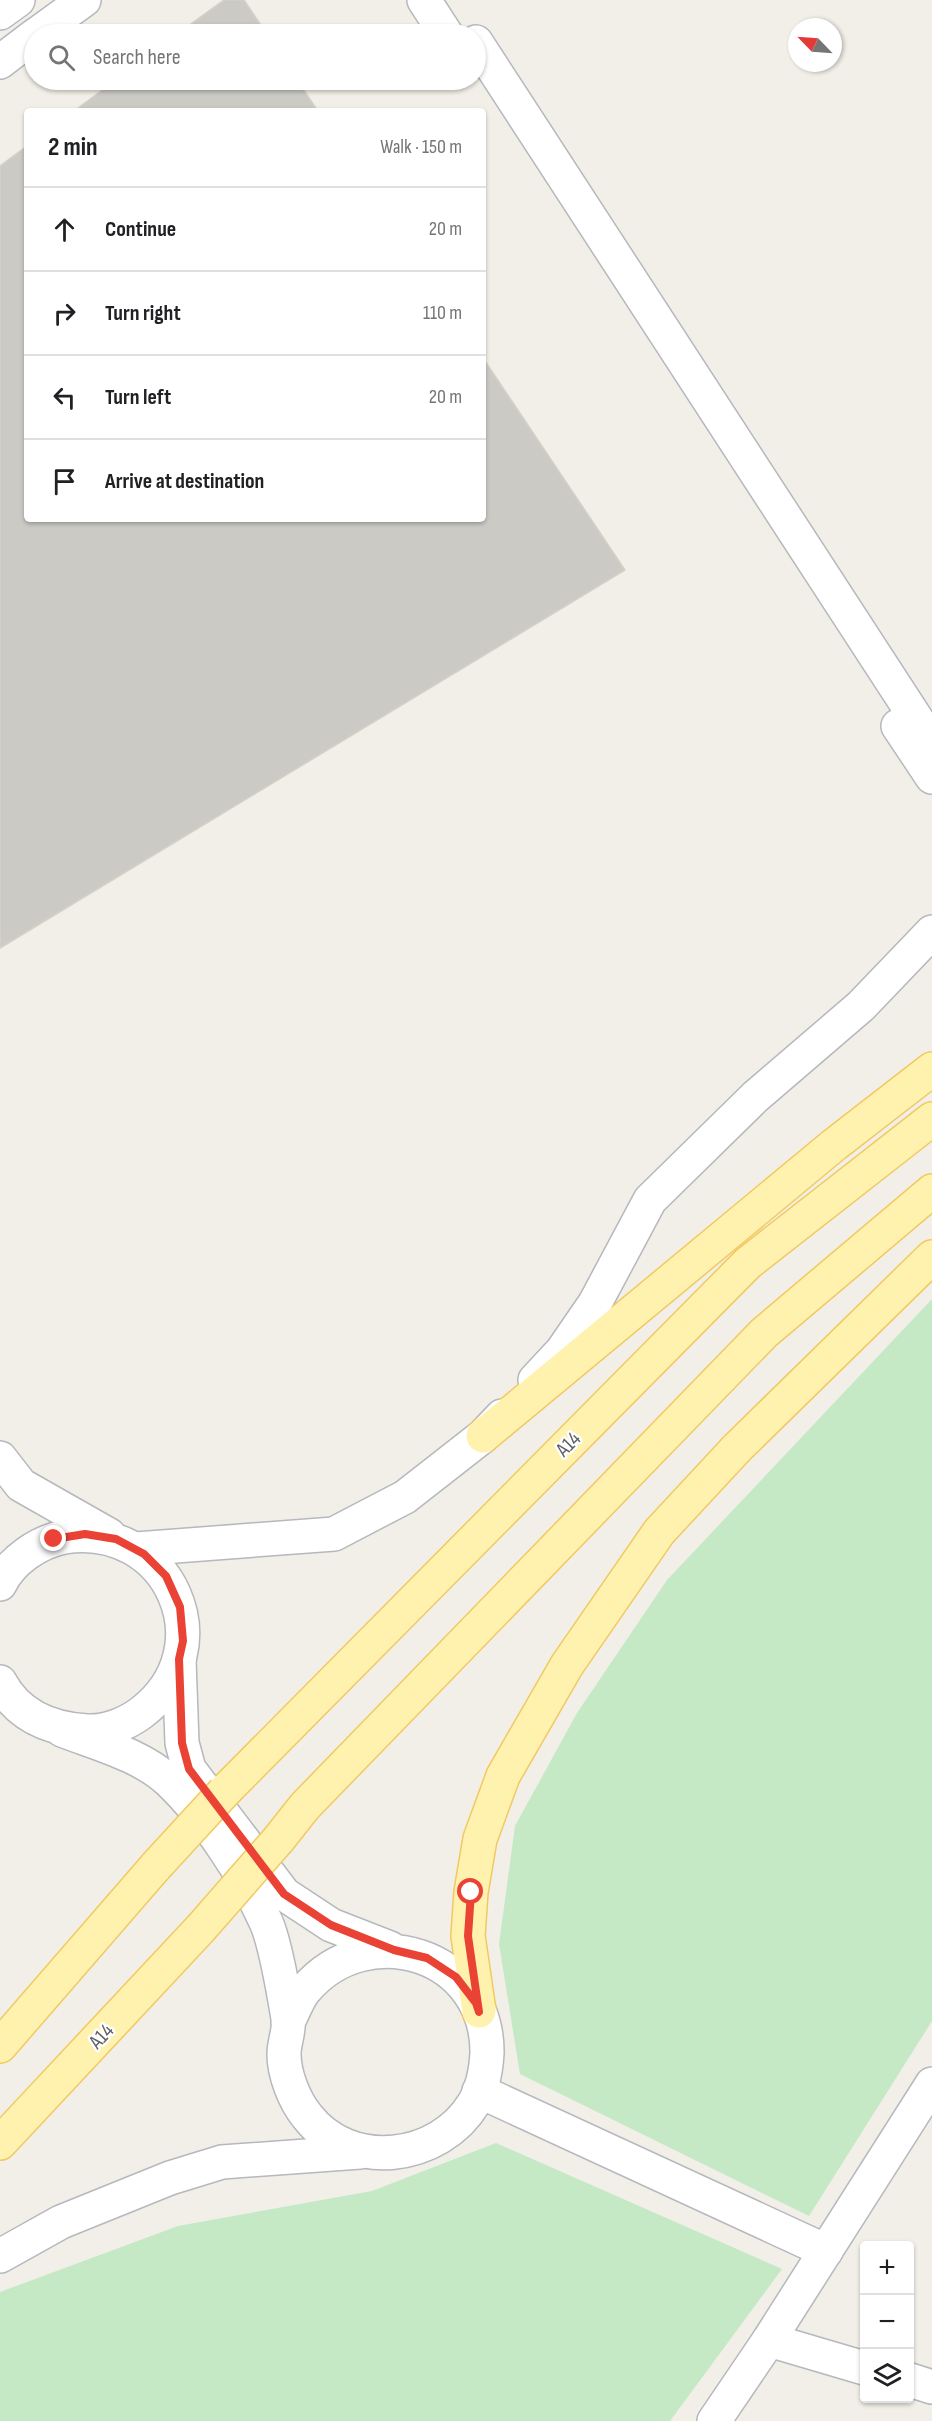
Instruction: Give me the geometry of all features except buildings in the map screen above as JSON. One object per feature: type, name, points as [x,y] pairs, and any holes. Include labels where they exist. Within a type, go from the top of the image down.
[{"type":"main road","points":[[483,1436],[834,1145],[932,1069]]},
{"type":"main road","name":"A14","points":[[0,2046],[156,1866],[224,1792],[748,1263],[932,1119]]},
{"type":"main road","name":"A14","points":[[0,2143],[201,1928],[305,1806],[764,1333],[932,1191]]},
{"type":"main road","points":[[479,2012],[468,1936],[471,1892],[480,1839],[503,1776],[567,1665],[659,1532],[737,1448],[932,1257]]},
{"type":"street","points":[[0,13],[18,0]]},
{"type":"street","points":[[51,24],[84,0]]},
{"type":"street","points":[[424,0],[440,24]]},
{"type":"street","points":[[448,0],[464,24]]},
{"type":"street","points":[[0,62],[24,44]]},
{"type":"street","points":[[486,57],[932,743]]},
{"type":"street","points":[[483,90],[932,777]]},
{"type":"street","points":[[0,1584],[4,1576],[26,1553],[54,1539],[85,1534],[126,1544],[334,1534],[405,1497],[483,1436],[562,1351],[595,1303],[650,1200],[754,1097],[861,1006],[932,932]]},
{"type":"street","points":[[0,1458],[21,1485],[144,1554],[166,1576],[180,1607],[183,1641],[179,1659],[175,1674],[156,1702],[129,1722],[96,1732],[62,1730]]},
{"type":"street","points":[[0,2256],[61,2222],[170,2178],[222,2162],[362,2152],[394,2154],[427,2146],[454,2128],[475,2102],[486,2070],[487,2036],[476,2003],[456,1977],[427,1958],[394,1950],[331,1925],[284,1894],[189,1769],[182,1743],[179,1659]]},
{"type":"street","points":[[0,1682],[7,1694],[31,1717],[132,1757],[169,1781],[225,1849],[267,1924],[288,2022],[284,2055],[291,2088],[307,2117],[332,2139],[362,2152]]},
{"type":"street","points":[[288,2022],[304,1991],[329,1967],[360,1953],[394,1950]]},
{"type":"street","points":[[714,2421],[769,2340],[932,2084]]},
{"type":"street","points":[[479,2091],[826,2251]]},
{"type":"street","points":[[769,2340],[860,2367]]},
{"type":"street","points":[[914,2382],[932,2387]]},
{"type":"green space","points":[[932,1299],[932,2021],[809,2216],[520,2074],[499,1944],[515,1826],[577,1713],[667,1580]]},
{"type":"green space","points":[[496,2143],[782,2269],[670,2421],[0,2421],[0,2292],[178,2226],[372,2191]]},
{"type":"route","points":[[54,1539],[85,1534],[116,1539],[144,1554],[166,1576],[180,1607],[183,1641],[179,1659],[182,1743],[189,1769],[284,1894],[331,1925],[394,1950],[427,1958],[456,1977],[476,2003],[479,2012],[468,1936],[471,1892]]}]
